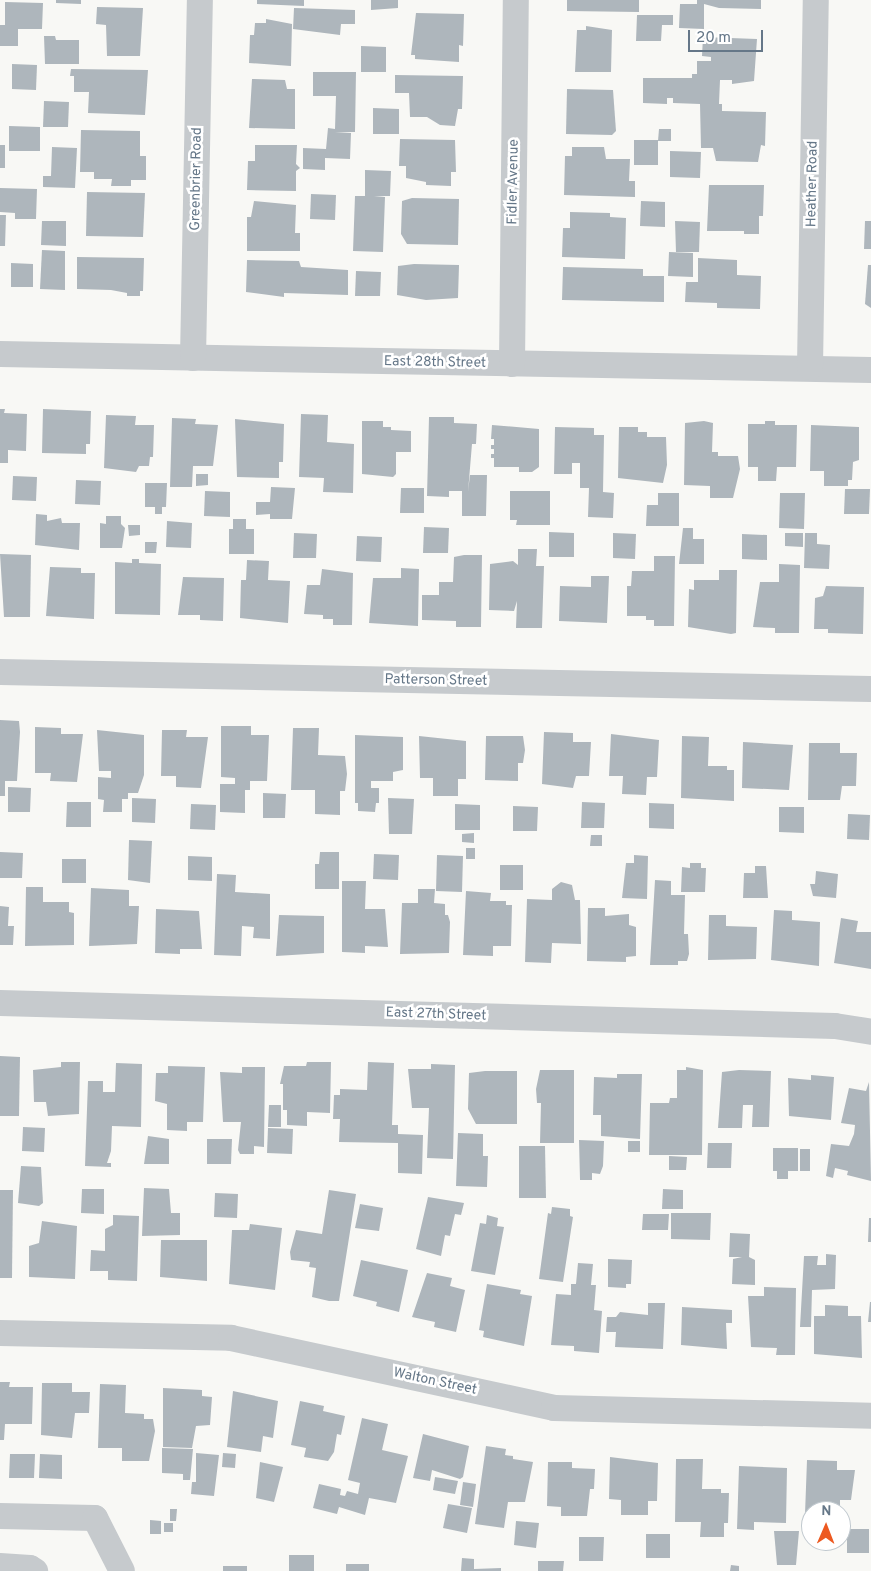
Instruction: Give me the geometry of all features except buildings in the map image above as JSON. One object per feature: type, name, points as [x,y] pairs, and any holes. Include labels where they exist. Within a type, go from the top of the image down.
[{"type":"street","name":"Greenbrier Road","points":[[193,358],[200,0]]},
{"type":"street","name":"Fidler Avenue","points":[[512,364],[516,0]]},
{"type":"street","name":"Heather Road","points":[[810,367],[816,0]]},
{"type":"street","name":"East 28th Street","points":[[0,354],[512,364],[810,367],[871,370]]},
{"type":"street","name":"Patterson Street","points":[[0,672],[871,689]]},
{"type":"street","name":"East 27th Street","points":[[0,1003],[825,1025],[871,1032]]},
{"type":"street","name":"Walton Street","points":[[0,1333],[230,1338],[554,1408],[871,1416]]},
{"type":"street","points":[[0,1516],[95,1518],[122,1571]]},
{"type":"street","points":[[0,1566],[35,1571]]}]
